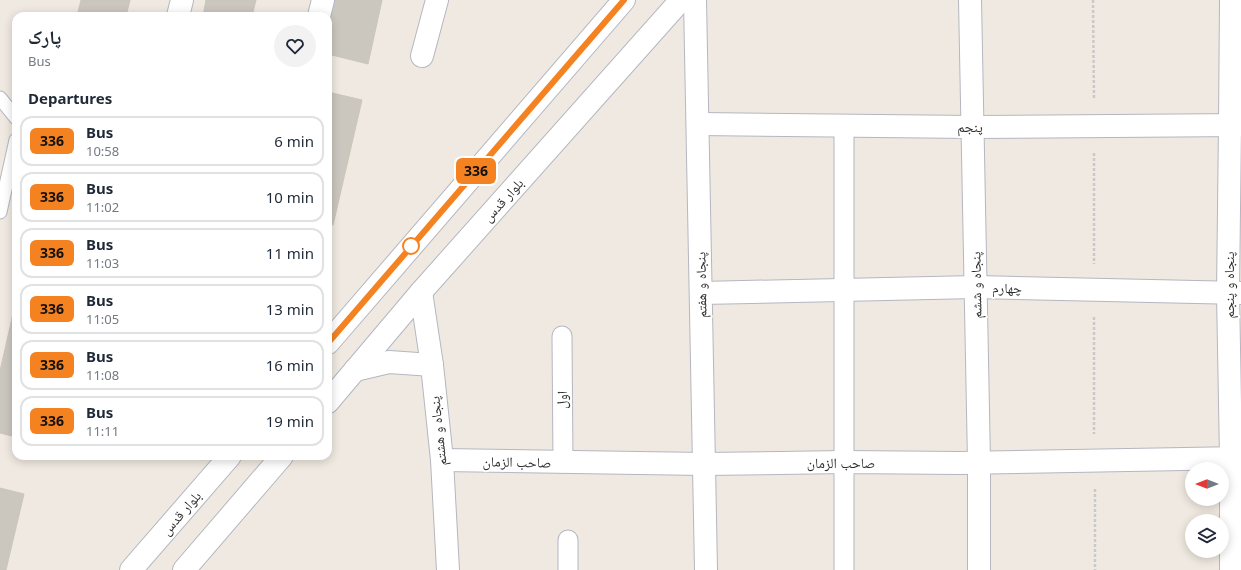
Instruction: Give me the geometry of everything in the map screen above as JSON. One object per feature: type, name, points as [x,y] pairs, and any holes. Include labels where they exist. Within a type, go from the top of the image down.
[{"type":"street","points":[[179,12],[182,0]]},
{"type":"street","points":[[320,12],[323,0]]},
{"type":"street","points":[[422,56],[437,0]]},
{"type":"street","points":[[332,337],[624,0]]},
{"type":"street","name":"بلوار قدس","points":[[332,397],[421,292],[681,0]]},
{"type":"street","name":"پنجاه و هفتم","points":[[695,0],[706,570]]},
{"type":"street","name":"پنجاه و ششم","points":[[970,0],[980,462],[979,570]]},
{"type":"street","name":"پنجاه و پنجم","points":[[1231,0],[1236,126],[1234,293],[1236,458],[1231,570]]},
{"type":"street","name":"پنجم","points":[[698,124],[972,127],[1236,126]]},
{"type":"street","points":[[844,126],[844,570]]},
{"type":"street","name":"چهارم","points":[[701,294],[976,287],[1234,293]]},
{"type":"street","name":"پنجاه و هشتم","points":[[421,292],[432,365],[442,460],[448,570]]},
{"type":"street","name":"اول","points":[[562,336],[562,463]]},
{"type":"street","points":[[355,370],[389,362],[432,365]]},
{"type":"street","name":"صاحب الزمان","points":[[442,460],[704,464],[1236,458]]},
{"type":"street","name":"بلوار قدس","points":[[131,570],[227,460]]},
{"type":"street","points":[[184,570],[279,460]]},
{"type":"street","points":[[568,540],[568,570]]},
{"type":"lane","points":[[0,98],[12,113]]},
{"type":"lane","points":[[0,212],[12,158]]},
{"type":"building","points":[[81,0],[130,0],[127,12],[78,12]]},
{"type":"building","points":[[206,0],[256,0],[253,12],[204,12]]},
{"type":"building","points":[[333,0],[382,0],[368,64],[332,55],[332,12],[330,12]]},
{"type":"building","points":[[332,93],[362,100],[332,225]]},
{"type":"building","points":[[12,318],[12,436],[0,433],[0,371]]},
{"type":"building","points":[[0,488],[24,494],[6,570],[0,570]]},
{"type":"bus line","name":"336","points":[[332,338],[624,0]]}]
